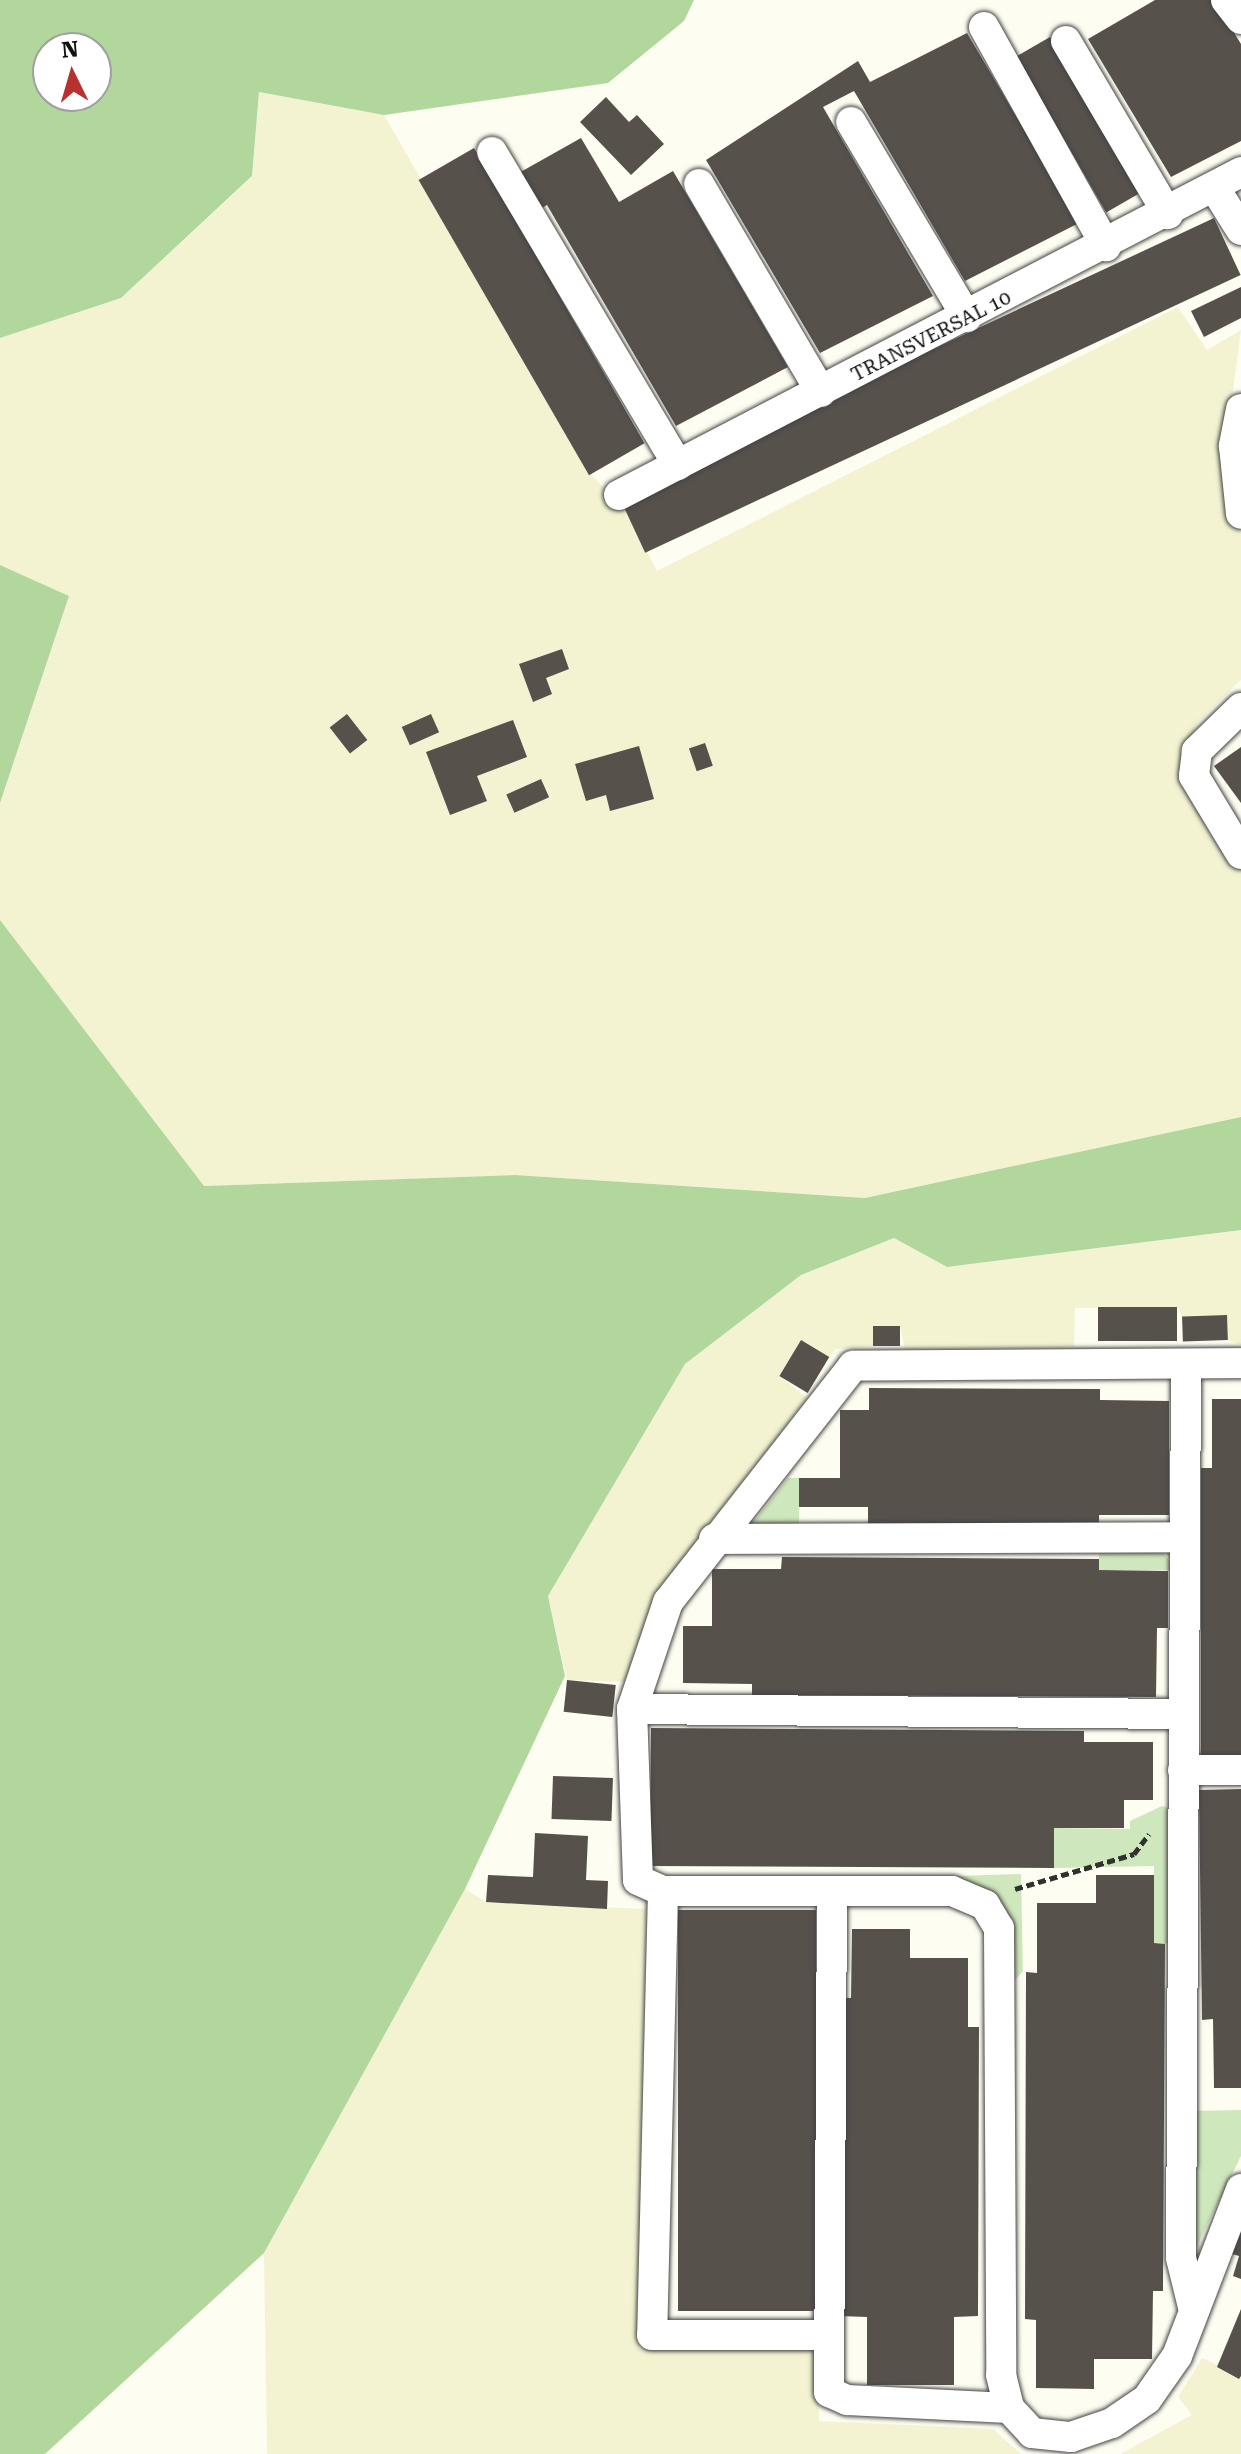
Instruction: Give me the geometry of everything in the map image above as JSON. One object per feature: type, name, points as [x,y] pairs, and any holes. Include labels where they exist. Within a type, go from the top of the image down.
[{"type":"street","points":[[1226,0],[1241,19]]},
{"type":"street","points":[[984,27],[1106,246]]},
{"type":"street","points":[[1066,41],[1168,214]]},
{"type":"street","points":[[851,122],[967,317]]},
{"type":"street","points":[[492,152],[678,465]]},
{"type":"street","name":"TRANSVERSAL 10","points":[[619,495],[1216,190],[1241,172]]},
{"type":"street","points":[[699,184],[821,392]]},
{"type":"street","points":[[1216,190],[1241,230]]},
{"type":"street","points":[[1239,413],[1241,514]]},
{"type":"street","points":[[1241,708],[1197,751],[1194,776],[1241,854]]},
{"type":"street","points":[[1241,1363],[853,1366],[714,1539],[668,1602],[632,1709],[633,1855],[638,1880],[663,1891],[952,1891],[985,1905],[999,1928],[1001,2375],[1009,2408],[1032,2433],[1071,2437],[1112,2423],[1147,2399],[1177,2356],[1193,2307],[1241,2189]]},
{"type":"street","points":[[1186,1365],[1181,2258],[1193,2307]]},
{"type":"street","points":[[714,1539],[1183,1537]]},
{"type":"street","points":[[632,1709],[1184,1714]]},
{"type":"street","points":[[1183,1782],[1241,1770]]},
{"type":"street","points":[[663,1891],[652,2335],[827,2335]]},
{"type":"street","points":[[832,1891],[829,2392],[847,2400],[1009,2408]]},
{"type":"path","points":[[985,1905],[1019,1887],[1134,1854],[1183,1782]]},
{"type":"green space","points":[[0,0],[694,0],[684,21],[608,83],[384,115],[259,92],[252,176],[121,298],[0,338]]},
{"type":"green space","points":[[259,92],[384,115],[591,474],[629,516],[657,571],[1178,307],[1207,350],[1241,330],[1226,444],[1241,535],[1241,680],[1197,723],[1185,754],[1241,867],[1241,1117],[865,1198],[515,1175],[203,1186],[0,920],[0,803],[69,596],[0,565],[0,338],[121,298],[252,177]]},
{"type":"green space","points":[[0,565],[69,596],[0,803]]},
{"type":"green space","points":[[0,920],[204,1186],[515,1175],[865,1198],[1241,1117],[1241,1230],[947,1267],[894,1238],[801,1275],[685,1364],[548,1596],[565,1676],[465,1889],[264,2253],[45,2454],[0,2454]]},
{"type":"green space","points":[[1241,1230],[1241,1345],[1228,1340],[1227,1315],[1182,1316],[1177,1307],[1075,1308],[1074,1347],[905,1349],[900,1326],[874,1326],[874,1346],[836,1349],[829,1357],[801,1340],[779,1375],[807,1398],[662,1587],[628,1682],[567,1680],[548,1596],[685,1364],[801,1275],[894,1238],[947,1267]]},
{"type":"green space","points":[[788,1478],[799,1478],[799,1533],[749,1528]]},
{"type":"green space","points":[[1161,1549],[1175,1570],[1099,1570],[1099,1550]]},
{"type":"green space","points":[[1162,1806],[1175,1810],[1175,1939],[1165,1944],[1154,1943],[1154,1866],[1054,1868],[1054,1828],[1130,1829],[1130,1821]]},
{"type":"green space","points":[[1021,1874],[1023,1971],[1015,1980],[1011,1920],[957,1886],[958,1876]]},
{"type":"green space","points":[[465,1889],[486,1902],[646,1909],[639,2349],[818,2349],[819,2421],[993,2429],[1021,2454],[267,2454],[264,2253]]},
{"type":"green space","points":[[1241,2110],[1241,2156],[1193,2254],[1193,2111]]},
{"type":"green space","points":[[1202,2358],[1241,2376],[1241,2454],[1120,2454],[1192,2415],[1178,2397]]},
{"type":"building","points":[[1155,0],[1214,0],[1241,44],[1241,141],[1171,177],[1088,39]]},
{"type":"building","points":[[967,33],[1079,223],[965,281],[854,91],[823,107],[933,296],[820,353],[706,160],[858,61],[870,82]]},
{"type":"building","points":[[1050,37],[1140,193],[1106,212],[1016,56]]},
{"type":"building","points":[[606,97],[629,122],[637,115],[664,144],[631,175],[580,122]]},
{"type":"building","points":[[581,138],[619,202],[673,171],[788,367],[676,426],[547,205],[539,210],[517,174]]},
{"type":"building","points":[[474,148],[644,443],[589,475],[419,180]]},
{"type":"building","points":[[1214,218],[1241,275],[645,553],[619,496]]},
{"type":"building","points":[[1241,287],[1241,318],[1204,337],[1191,311]]},
{"type":"building","points":[[562,649],[569,669],[546,678],[552,694],[533,702],[519,664]]},
{"type":"building","points":[[347,714],[367,740],[350,754],[330,728]]},
{"type":"building","points":[[431,714],[439,732],[410,745],[402,727]]},
{"type":"building","points":[[513,720],[527,757],[477,776],[487,801],[450,815],[426,752]]},
{"type":"building","points":[[705,743],[713,766],[697,771],[689,749]]},
{"type":"building","points":[[639,746],[654,799],[610,811],[606,795],[586,801],[575,764]]},
{"type":"building","points":[[1241,747],[1241,803],[1214,766]]},
{"type":"building","points":[[541,779],[549,797],[514,813],[506,794]]},
{"type":"building","points":[[1098,1307],[1177,1307],[1177,1341],[1098,1341]]},
{"type":"building","points":[[1227,1315],[1228,1340],[1183,1342],[1182,1317]]},
{"type":"building","points":[[873,1326],[900,1326],[900,1346],[873,1346]]},
{"type":"building","points":[[801,1340],[829,1357],[808,1393],[779,1376]]},
{"type":"building","points":[[869,1388],[1100,1389],[1100,1400],[1169,1401],[1169,1515],[1099,1515],[1099,1527],[868,1525],[868,1507],[799,1507],[799,1478],[840,1478],[840,1410],[869,1410]]},
{"type":"building","points":[[1212,1399],[1241,1399],[1241,1756],[1201,1756],[1201,1468],[1212,1468]]},
{"type":"building","points":[[782,1557],[1099,1559],[1099,1570],[1168,1571],[1168,1628],[1157,1628],[1156,1697],[752,1695],[752,1684],[683,1683],[683,1626],[712,1626],[712,1569],[781,1569]]},
{"type":"building","points":[[567,1680],[616,1685],[612,1717],[564,1712]]},
{"type":"building","points":[[651,1728],[1084,1731],[1084,1742],[1153,1742],[1153,1800],[1124,1800],[1124,1828],[1054,1828],[1054,1868],[650,1866]]},
{"type":"building","points":[[553,1776],[613,1778],[611,1821],[551,1819]]},
{"type":"building","points":[[1241,1789],[1241,2088],[1214,2088],[1213,2019],[1202,2020],[1199,1790]]},
{"type":"building","points":[[535,1833],[588,1836],[586,1880],[608,1881],[607,1909],[486,1902],[488,1875],[533,1877]]},
{"type":"building","points":[[1096,1875],[1154,1875],[1154,1943],[1165,1944],[1163,2291],[1153,2291],[1152,2359],[1094,2359],[1094,2389],[1036,2388],[1036,2320],[1025,2319],[1026,1972],[1037,1973],[1037,1903],[1096,1903]]},
{"type":"building","points":[[678,1910],[816,1910],[816,2311],[678,2311]]},
{"type":"building","points":[[852,1929],[910,1929],[910,1958],[968,1958],[968,2027],[979,2027],[978,2316],[954,2317],[954,2385],[867,2385],[867,2317],[839,2316],[841,1998],[851,1998]]},
{"type":"building","points":[[1241,2222],[1241,2279],[1233,2276],[1239,2256],[1229,2253]]},
{"type":"building","points":[[1241,2309],[1241,2376],[1239,2379],[1217,2367]]}]
